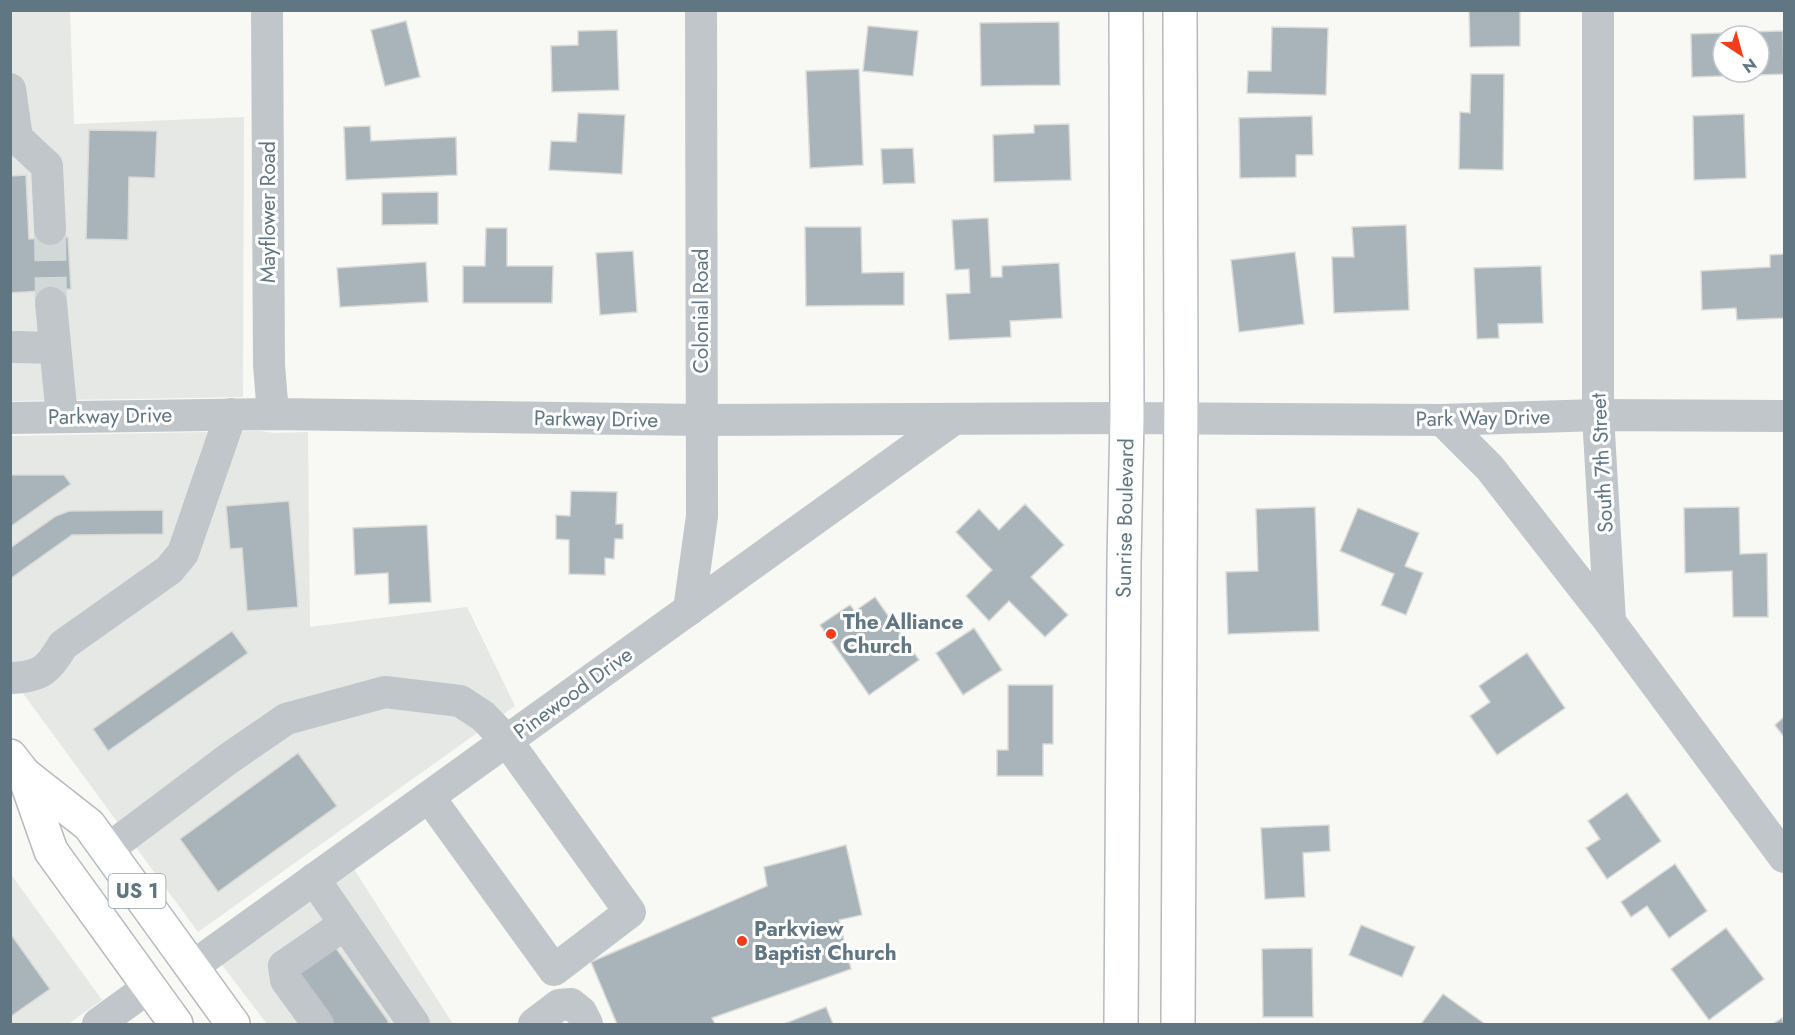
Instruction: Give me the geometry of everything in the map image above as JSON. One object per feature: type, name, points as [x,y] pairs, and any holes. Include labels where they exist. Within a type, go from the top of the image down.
[{"type":"main road","name":"Sunrise Boulevard","points":[[1121,1024],[1127,418],[1126,10]]},
{"type":"main road","points":[[1178,1024],[1181,419],[1180,10]]},
{"type":"main road","name":"US 1","points":[[15,771],[89,825],[233,1024]]},
{"type":"main road","name":"US 1","points":[[15,771],[51,851],[176,1024]]},
{"type":"street","name":"Mayflower Road","points":[[267,10],[269,365],[273,414]]},
{"type":"street","name":"Colonial Road","points":[[689,610],[702,516],[701,10]]},
{"type":"street","name":"South 7th Street","points":[[1598,10],[1598,415],[1610,622]]},
{"type":"street","points":[[10,89],[17,138],[47,166],[51,229]]},
{"type":"street","points":[[10,166],[47,166]]},
{"type":"street","points":[[51,303],[62,417]]},
{"type":"street","points":[[15,347],[55,348]]},
{"type":"street","points":[[11,679],[20,660],[41,645],[63,645],[169,570],[183,553],[231,414]]},
{"type":"street","name":"Parkway Drive","points":[[10,418],[273,414],[701,420],[1181,419]]},
{"type":"street","name":"Park Way Drive","points":[[1181,419],[1442,420],[1598,415],[1785,416]]},
{"type":"street","name":"Pinewood Drive","points":[[192,967],[954,419]]},
{"type":"street","points":[[1442,420],[1490,468],[1610,622],[1785,858]]},
{"type":"street","points":[[107,850],[228,759],[286,719],[385,692],[460,701],[483,716],[507,741],[630,912],[554,970]]},
{"type":"street","points":[[429,797],[554,970],[579,1014]]},
{"type":"street","points":[[314,879],[414,1024]]},
{"type":"street","points":[[318,1024],[286,980],[284,966],[345,924]]},
{"type":"street","points":[[98,1024],[149,987]]},
{"type":"street","points":[[534,1024],[559,1005],[579,1014]]},
{"type":"shaded area","points":[[10,11],[70,11],[74,124],[244,117],[243,397],[11,401]]},
{"type":"shaded area","points":[[308,432],[310,627],[467,607],[515,706],[198,932],[11,677],[10,436]]},
{"type":"shaded area","points":[[352,866],[453,1024],[267,1024],[219,961]]},
{"type":"shaded area","points":[[10,873],[102,1000],[68,1024],[11,1024]]},
{"type":"building","points":[[1469,10],[1520,10],[1520,46],[1470,47]]},
{"type":"building","points":[[406,21],[420,77],[385,86],[371,30]]},
{"type":"building","points":[[1059,22],[1060,85],[981,86],[980,23]]},
{"type":"building","points":[[868,26],[918,31],[913,76],[863,71]]},
{"type":"building","points":[[1272,27],[1328,28],[1326,95],[1247,93],[1248,71],[1271,71]]},
{"type":"building","points":[[617,30],[619,90],[552,92],[551,46],[578,45],[578,31]]},
{"type":"building","points":[[1771,31],[1783,31],[1784,74],[1771,74]]},
{"type":"building","points":[[1711,33],[1711,76],[1692,77],[1691,34]]},
{"type":"building","points":[[859,69],[863,165],[810,168],[806,71]]},
{"type":"building","points":[[1471,74],[1504,74],[1503,170],[1459,169],[1460,112],[1470,113]]},
{"type":"building","points":[[578,113],[625,115],[622,174],[549,170],[551,141],[576,142]]},
{"type":"building","points":[[1744,114],[1746,178],[1694,180],[1693,116]]},
{"type":"building","points":[[1312,116],[1313,155],[1296,155],[1296,177],[1240,178],[1239,118]]},
{"type":"building","points":[[1069,124],[1071,180],[994,182],[993,135],[1034,133],[1034,125]]},
{"type":"building","points":[[370,126],[371,141],[456,137],[457,175],[346,180],[344,127]]},
{"type":"building","points":[[89,130],[157,131],[155,178],[129,177],[128,240],[86,239]]},
{"type":"building","points":[[913,148],[915,183],[883,184],[881,149]]},
{"type":"building","points":[[26,175],[29,239],[68,237],[71,289],[10,293],[10,176]]},
{"type":"building","points":[[438,192],[438,224],[382,225],[382,193]]},
{"type":"building","points":[[988,218],[991,277],[1002,277],[1002,266],[1059,263],[1062,318],[1010,321],[1011,337],[949,340],[946,294],[970,293],[969,269],[955,270],[952,220]]},
{"type":"building","points":[[1406,225],[1409,310],[1334,313],[1332,257],[1354,257],[1352,227]]},
{"type":"building","points":[[805,227],[861,227],[862,273],[904,272],[904,305],[806,306]]},
{"type":"building","points":[[486,228],[507,228],[507,266],[553,266],[552,303],[463,303],[463,266],[485,266]]},
{"type":"building","points":[[633,251],[637,312],[600,315],[596,253]]},
{"type":"building","points":[[1295,252],[1304,324],[1239,332],[1231,260]]},
{"type":"building","points":[[1784,254],[1784,318],[1737,320],[1736,308],[1702,310],[1701,271],[1770,267],[1770,255]]},
{"type":"building","points":[[426,262],[428,302],[340,307],[337,268]]},
{"type":"building","points":[[1541,266],[1543,323],[1498,324],[1499,338],[1477,339],[1474,268]]},
{"type":"building","points":[[10,475],[64,475],[71,484],[10,527]]},
{"type":"building","points":[[571,491],[617,492],[616,524],[623,524],[623,539],[615,539],[614,559],[605,558],[605,575],[569,574],[569,540],[556,539],[556,515],[570,516]]},
{"type":"building","points":[[289,501],[298,607],[247,611],[242,548],[230,549],[226,506]]},
{"type":"building","points":[[1025,504],[1064,545],[1031,577],[1068,615],[1045,637],[1009,601],[989,621],[966,596],[992,570],[956,532],[979,509],[999,530]]},
{"type":"building","points":[[1315,507],[1319,631],[1228,634],[1226,572],[1258,571],[1256,509]]},
{"type":"building","points":[[1739,507],[1740,554],[1767,553],[1768,617],[1733,617],[1732,571],[1685,573],[1684,508]]},
{"type":"building","points":[[1358,508],[1419,533],[1405,566],[1423,573],[1406,615],[1381,605],[1394,574],[1340,551]]},
{"type":"building","points":[[163,510],[163,534],[72,535],[10,579],[10,548],[56,516],[69,511]]},
{"type":"building","points":[[427,525],[431,602],[389,604],[388,573],[355,575],[353,528]]},
{"type":"building","points":[[875,597],[919,660],[869,695],[820,625],[850,605],[855,611]]},
{"type":"building","points":[[974,628],[1002,670],[963,695],[936,653]]},
{"type":"building","points":[[232,631],[248,653],[108,751],[93,729]]},
{"type":"building","points":[[1527,653],[1565,708],[1497,755],[1470,716],[1490,702],[1479,686]]},
{"type":"building","points":[[1008,685],[1053,685],[1053,744],[1043,744],[1043,776],[997,776],[997,750],[1008,750]]},
{"type":"building","points":[[1784,717],[1784,737],[1775,725]]},
{"type":"building","points":[[298,753],[337,806],[218,892],[180,839]]},
{"type":"building","points":[[1627,793],[1661,841],[1607,879],[1586,848],[1600,839],[1588,821]]},
{"type":"building","points":[[1329,825],[1330,851],[1303,853],[1305,897],[1265,899],[1261,828]]},
{"type":"building","name":"Parkview Baptist Church","points":[[846,845],[862,915],[839,920],[851,969],[712,1018],[715,1024],[617,1024],[591,962],[767,886],[764,867]]},
{"type":"building","points":[[1675,864],[1707,911],[1669,938],[1647,906],[1631,917],[1621,902]]},
{"type":"building","points":[[1361,925],[1415,947],[1402,977],[1349,955]]},
{"type":"building","points":[[1726,928],[1764,979],[1709,1020],[1671,969]]},
{"type":"building","points":[[10,933],[50,989],[10,1017]]},
{"type":"building","points":[[333,944],[389,1022],[386,1024],[331,1024],[293,972]]},
{"type":"building","points":[[1312,948],[1313,1017],[1263,1017],[1262,949]]},
{"type":"building","points":[[1443,994],[1485,1024],[1421,1024]]},
{"type":"building","name":"Parkview Baptist Church","points":[[826,1007],[833,1024],[784,1024]]},
{"type":"building","points":[[1782,1018],[1784,1024],[1773,1024]]},
{"type":"tunnel","points":[[50,229],[51,303]]},
{"type":"place","name":"The Alliance Church","points":[[831,634]]},
{"type":"place","name":"Parkview Baptist Church","points":[[742,941]]}]
